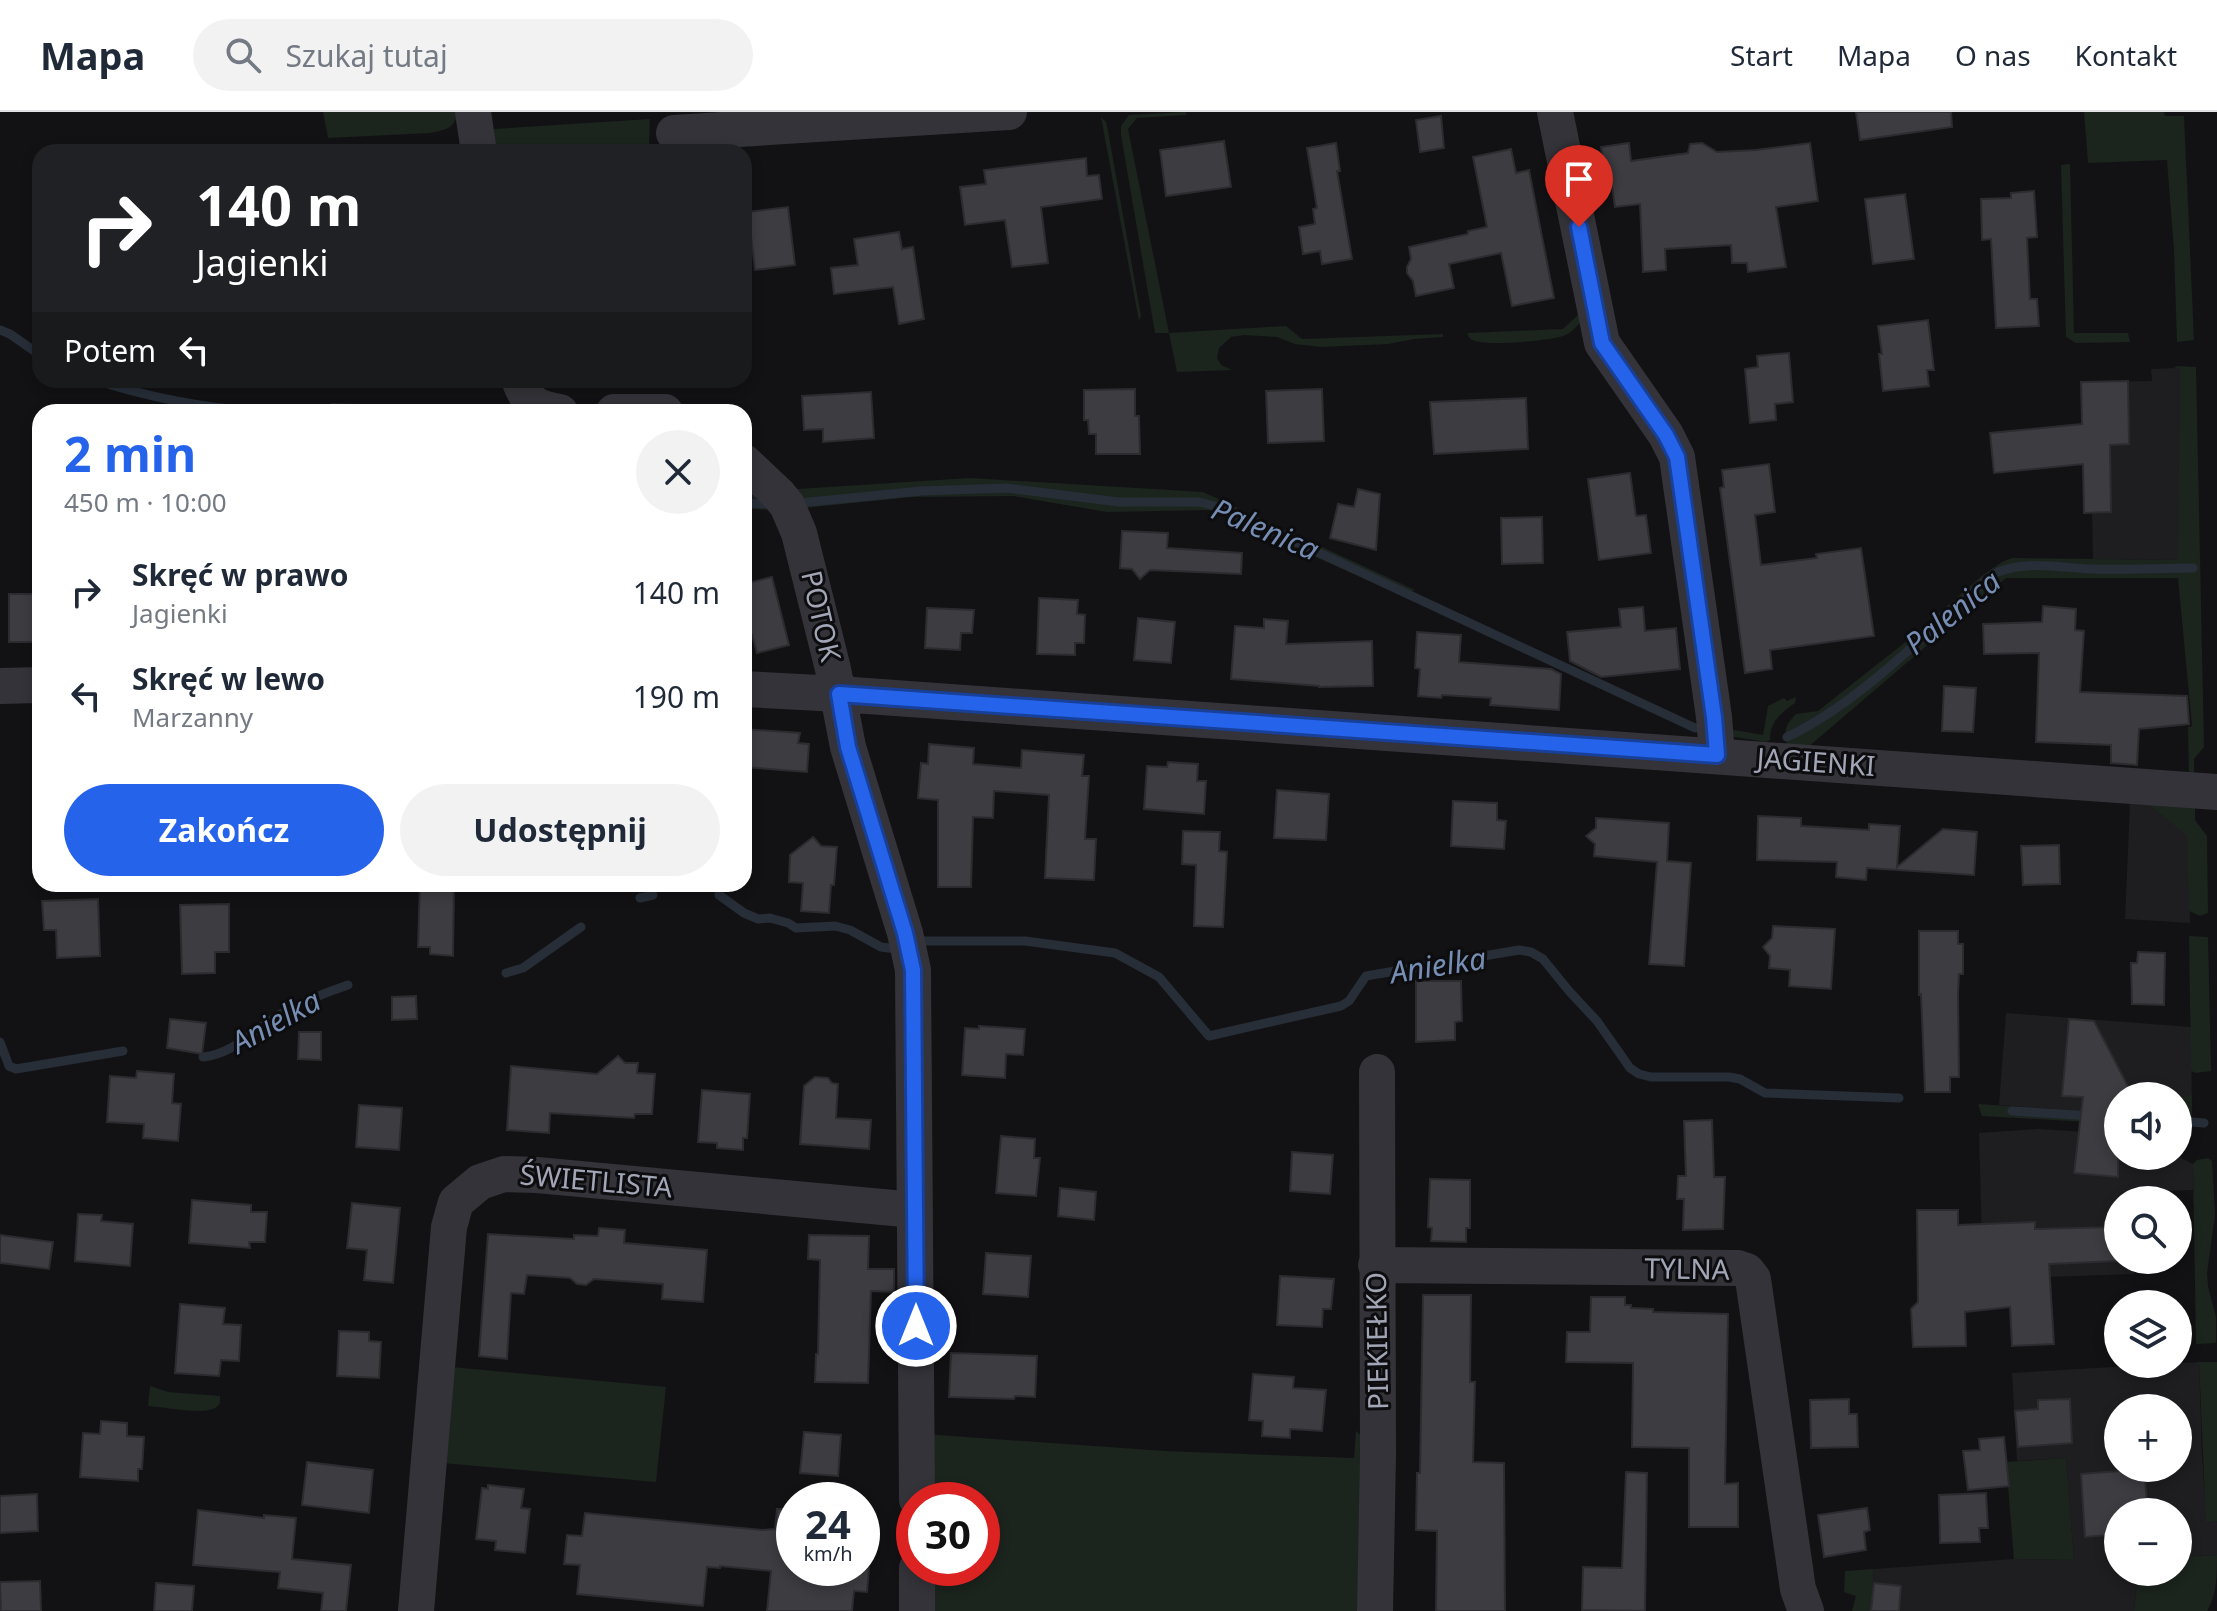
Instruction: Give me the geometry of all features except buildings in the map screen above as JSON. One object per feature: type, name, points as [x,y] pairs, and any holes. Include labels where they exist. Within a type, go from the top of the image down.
[{"type":"street","points":[[473,112],[478,144]]},
{"type":"street","points":[[674,133],[1009,112]]},
{"type":"street","points":[[1555,112],[1602,343],[1666,435],[1677,457],[1717,755]]},
{"type":"street","name":"POTOK","points":[[752,470],[787,505],[799,533],[839,694],[848,747],[905,933],[913,970],[917,1482]]},
{"type":"street","points":[[0,686],[32,685]]},
{"type":"street","name":"JAGIENKI","points":[[752,689],[2217,792]]},
{"type":"street","name":"PIEKIEŁKO","points":[[1375,1611],[1378,1456],[1377,1072]]},
{"type":"street","name":"ŚWIETLISTA","points":[[416,1611],[449,1227],[456,1202],[469,1190],[480,1182],[504,1174],[537,1175],[915,1210]]},
{"type":"street","name":"TYLNA","points":[[1376,1265],[1738,1268],[1747,1271],[1753,1279],[1798,1589],[1806,1611]]},
{"type":"street","points":[[917,1586],[917,1611]]},
{"type":"shaded area","points":[[323,112],[457,112],[452,125],[430,133],[328,138]]},
{"type":"shaded area","points":[[1185,112],[1187,115],[1137,118],[1128,129],[1169,333],[1155,333],[1121,135],[1121,126],[1129,115]]},
{"type":"shaded area","points":[[2084,112],[2164,112],[2165,116],[2184,116],[2194,340],[2177,342],[2167,160],[2088,163]]},
{"type":"shaded area","points":[[1101,117],[1108,131],[1141,316],[1139,321]]},
{"type":"shaded area","points":[[650,119],[649,144],[490,144],[494,129]]},
{"type":"shaded area","points":[[2070,164],[2074,333],[2128,333],[2130,342],[2076,343],[2066,337],[2061,165]]},
{"type":"shaded area","points":[[1579,314],[1582,320],[1576,327],[1566,335],[1555,338],[1493,343],[1473,340],[1467,333],[1563,329]]},
{"type":"shaded area","points":[[1286,326],[1302,339],[1443,334],[1443,337],[1388,344],[1322,347],[1295,344],[1277,337],[1244,335],[1231,337],[1219,348],[1217,358],[1221,365],[1232,370],[1177,372],[1169,333]]},
{"type":"shaded area","points":[[2196,367],[2204,747],[2194,759],[2194,776],[2189,776],[2188,727],[2192,726],[2178,578],[2006,578],[1807,748],[1788,747],[1786,729],[1796,714],[1818,711],[2002,562],[2012,558],[2178,560],[2180,368],[2174,368]]},
{"type":"shaded area","points":[[2180,368],[2179,560],[2093,559],[2092,513],[2084,513],[2081,382],[2152,381],[2151,369]]},
{"type":"shaded area","points":[[970,478],[1203,492],[1415,590],[1401,595],[1210,510],[1107,512],[1013,496],[912,497],[803,508],[814,536],[848,671],[859,681],[969,690],[964,694],[855,684],[845,673],[809,539],[785,493],[785,479],[797,489]]},
{"type":"shaded area","points":[[752,483],[778,510],[752,509]]},
{"type":"shaded area","points":[[1796,697],[1795,703],[1774,723],[1770,740],[1730,736],[1728,729],[1763,735],[1768,706],[1784,698],[1787,701]]},
{"type":"shaded area","points":[[2130,803],[2149,805],[2188,836],[2190,923],[2125,919]]},
{"type":"shaded area","points":[[2195,803],[2195,820],[2207,836],[2208,913],[2200,916],[2189,911],[2187,836],[2149,805]]},
{"type":"shaded area","points":[[2189,936],[2208,937],[2211,1071],[2196,1073],[2191,1071]]},
{"type":"shaded area","points":[[2006,1013],[2191,1027],[2192,1082],[2104,1082],[2104,1113],[1999,1105]]},
{"type":"shaded area","points":[[1978,1104],[2104,1112],[2104,1123],[1982,1116]]},
{"type":"shaded area","points":[[2039,1129],[2102,1133],[2104,1170],[2192,1170],[2192,1163],[2193,1190],[2192,1186],[2104,1186],[2104,1274],[2134,1274],[1983,1279],[1979,1133]]},
{"type":"shaded area","points":[[2208,1158],[2212,1161],[2215,1215],[2207,1273],[2216,1317],[2216,1343],[2196,1344],[2193,1164]]},
{"type":"shaded area","points":[[2192,1362],[2199,1362],[2207,1523],[2217,1521],[2217,1555],[2192,1556],[2192,1498],[2104,1498],[2104,1586],[2137,1586],[2134,1611],[1871,1611],[1874,1569],[2014,1559],[2074,1560],[2066,1458],[2017,1461],[2012,1373],[2104,1368],[2104,1378],[2192,1378]]},
{"type":"shaded area","points":[[2199,1362],[2217,1362],[2217,1521],[2206,1523]]},
{"type":"shaded area","points":[[452,1367],[666,1387],[656,1482],[443,1463]]},
{"type":"shaded area","points":[[150,1386],[168,1392],[220,1396],[220,1403],[215,1408],[202,1411],[148,1406]]},
{"type":"shaded area","points":[[1356,1431],[1363,1437],[1367,1611],[927,1611],[928,1586],[1000,1586],[1000,1482],[927,1482],[924,1434],[1165,1451],[1354,1458]]},
{"type":"shaded area","points":[[2066,1458],[2074,1560],[2014,1559],[2006,1462]]},
{"type":"shaded area","points":[[2217,1555],[2215,1592],[2207,1611],[2134,1611],[2137,1586],[2192,1586],[2192,1556]]},
{"type":"shaded area","points":[[1874,1569],[1871,1611],[1852,1611],[1856,1596],[1844,1592],[1845,1571]]},
{"type":"waterway","name":"Palenica","points":[[0,330],[32,349]]},
{"type":"waterway","name":"Palenica","points":[[122,388],[196,404]]},
{"type":"waterway","name":"Palenica","points":[[800,503],[921,491],[1006,488],[1119,502],[1199,502],[1223,508],[1695,728]]},
{"type":"waterway","name":"Palenica","points":[[752,503],[766,504]]},
{"type":"waterway","name":"Palenica","points":[[1787,737],[1868,685],[1992,575],[2004,570],[2041,566],[2193,568]]},
{"type":"waterway","name":"Anielka","points":[[640,898],[653,895]]},
{"type":"waterway","name":"Anielka","points":[[719,895],[758,919],[770,918],[796,928],[835,926],[850,930],[881,947],[896,949]]},
{"type":"waterway","name":"Anielka","points":[[506,973],[523,968],[581,927]]},
{"type":"waterway","name":"Anielka","points":[[922,941],[1025,941],[1115,953],[1159,977],[1209,1036],[1341,1006],[1349,1001],[1366,976],[1519,950],[1543,959],[1597,1021],[1630,1068],[1639,1074],[1651,1077],[1729,1077],[1740,1079],[1765,1093],[1899,1098]]},
{"type":"waterway","name":"Anielka","points":[[203,1057],[234,1046],[296,1006],[348,985]]},
{"type":"waterway","name":"Anielka","points":[[0,1042],[9,1066],[16,1069],[123,1051]]},
{"type":"waterway","name":"Anielka","points":[[2012,1111],[2092,1116]]},
{"type":"waterway","name":"Anielka","points":[[2192,1122],[2204,1123]]},
{"type":"route","points":[[916,1326],[913,970],[905,933],[848,747],[839,694],[1717,755],[1677,457],[1666,435],[1602,343],[1579,227]]}]
